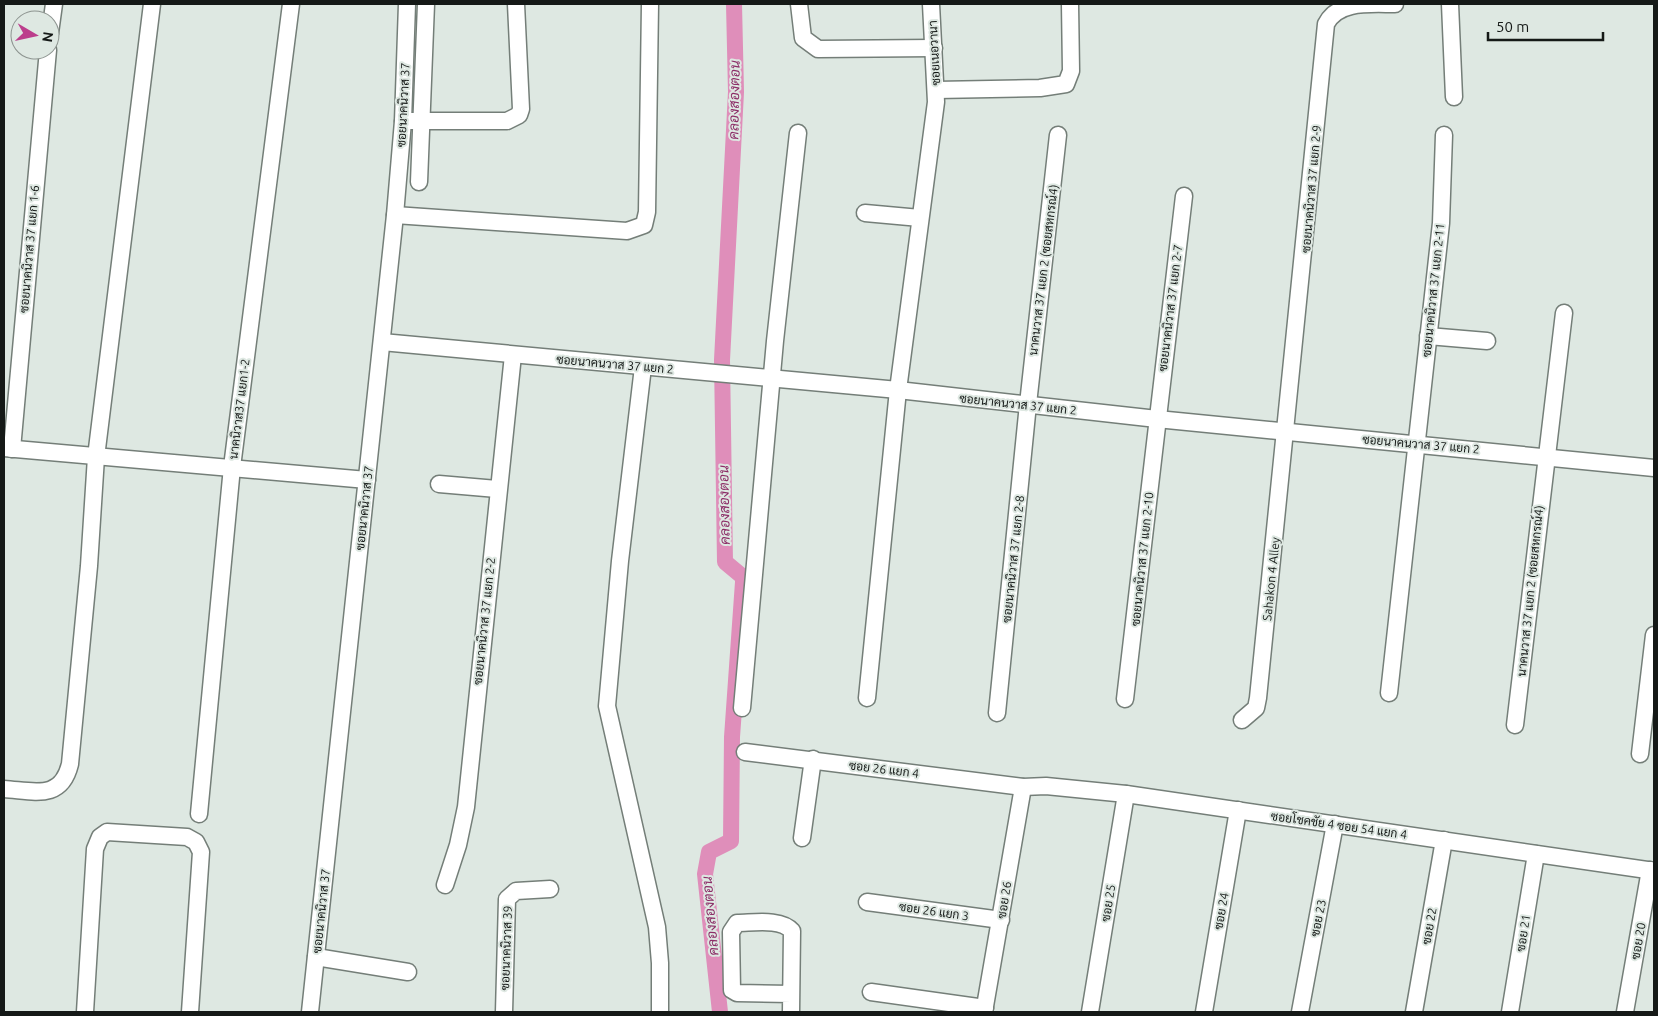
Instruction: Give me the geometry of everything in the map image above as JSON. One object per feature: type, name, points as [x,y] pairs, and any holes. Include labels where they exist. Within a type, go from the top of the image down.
[{"type":"street","points":[[4,789],[46,791],[56,789],[67,776],[89,566],[96,457],[152,4]]},
{"type":"street","name":"นาคนิวาส37 แยก1-2","points":[[199,814],[232,467],[291,4]]},
{"type":"street","name":"ซอยนาคนิวาส 37","points":[[310,1012],[395,215],[404,121],[407,4]]},
{"type":"street","points":[[419,182],[426,4]]},
{"type":"street","points":[[404,121],[508,122],[519,115],[516,4]]},
{"type":"street","points":[[395,215],[627,231],[644,225],[647,212],[650,4]]},
{"type":"street","points":[[799,4],[802,38],[809,45],[818,49],[934,48]]},
{"type":"street","name":"ซอยเนอวานา","points":[[867,698],[898,390],[936,96],[932,4]]},
{"type":"street","points":[[936,96],[1040,88],[1066,84],[1071,71],[1070,4]]},
{"type":"street","name":"ซอยนาคนิวาส 37 แยก 2-9","points":[[1287,432],[1326,24],[1333,8],[1346,5],[1395,4]]},
{"type":"street","points":[[1450,4],[1454,97]]},
{"type":"street","name":"ซอยนาคนิวาส 37 แยก 1-6","points":[[8,448],[47,60]]},
{"type":"street","points":[[742,708],[772,378],[798,133]]},
{"type":"street","name":"นาคนวาส 37 แยก 2 (ซอยสหกรณ์4)","points":[[1028,404],[1058,135]]},
{"type":"street","name":"ซอยนาคนิวาส 37 แยก 2-11","points":[[1416,444],[1441,223],[1444,135]]},
{"type":"street","name":"ซอยนาคนิวาส 37 แยก 2-7","points":[[1157,419],[1184,196]]},
{"type":"street","points":[[865,213],[920,218]]},
{"type":"street","name":"นาคนวาส 37 แยก 2 (ซอยสหกรณ์4)","points":[[1514,725],[1545,456],[1564,312]]},
{"type":"street","points":[[1428,336],[1487,341]]},
{"type":"street","name":"ซอยนาคนวาส 37 แยก 2","points":[[382,342],[898,390],[1157,419],[1654,468]]},
{"type":"street","name":"ซอยนาคนิวาส 37 แยก 2-2","points":[[445,885],[458,845],[466,807],[497,489],[513,355]]},
{"type":"street","points":[[643,367],[620,561],[608,706],[657,927],[660,963],[660,1012]]},
{"type":"street","name":"ซอยนาคนิวาส 37 แยก 2-8","points":[[997,712],[1028,404]]},
{"type":"street","name":"ซอยนาคนิวาส 37 แยก 2-10","points":[[1125,700],[1157,419]]},
{"type":"street","name":"Sahakon 4 Alley","points":[[1242,720],[1256,708],[1258,698],[1287,432]]},
{"type":"street","points":[[1389,693],[1416,444]]},
{"type":"street","points":[[8,448],[367,480]]},
{"type":"street","points":[[439,484],[497,489]]},
{"type":"street","points":[[1640,754],[1654,635]]},
{"type":"street","name":"ซอย 26 แยก 4","points":[[745,752],[1023,787]]},
{"type":"street","points":[[802,838],[812,759]]},
{"type":"street","name":"ซอยโชคชัย 4 ซอย 54 แยก 4","points":[[1023,787],[1046,786],[1126,794],[1652,870]]},
{"type":"street","name":"ซอย 26","points":[[984,1010],[1023,787]]},
{"type":"street","name":"ซอย 25","points":[[1090,1012],[1126,794]]},
{"type":"street","name":"ซอย 24","points":[[1204,1012],[1238,810]]},
{"type":"street","name":"ซอย 23","points":[[1300,1012],[1335,824]]},
{"type":"street","points":[[85,1012],[95,849],[100,837],[107,832],[187,837],[196,842],[201,852],[190,1012]]},
{"type":"street","name":"ซอย 22","points":[[1414,1012],[1444,840]]},
{"type":"street","name":"ซอย 21","points":[[1510,1012],[1536,854]]},
{"type":"street","name":"ซอย 20","points":[[1626,1012],[1652,870]]},
{"type":"street","name":"ซอยนาคนิวาส 39","points":[[504,1012],[507,899],[516,891],[550,889]]},
{"type":"street","name":"ซอย 26 แยก 3","points":[[867,902],[1001,920]]},
{"type":"street","points":[[737,923],[781,924],[788,926],[792,932],[791,1004],[737,993],[732,990],[731,932],[737,923]]},
{"type":"street","points":[[316,957],[408,972]]},
{"type":"street","points":[[871,992],[984,1010]]},
{"type":"waterway","name":"คลองสองตอน","points":[[720,1012],[705,874],[709,852],[731,841],[732,737],[743,582],[743,577],[725,562],[722,360],[736,92],[734,4]]}]
